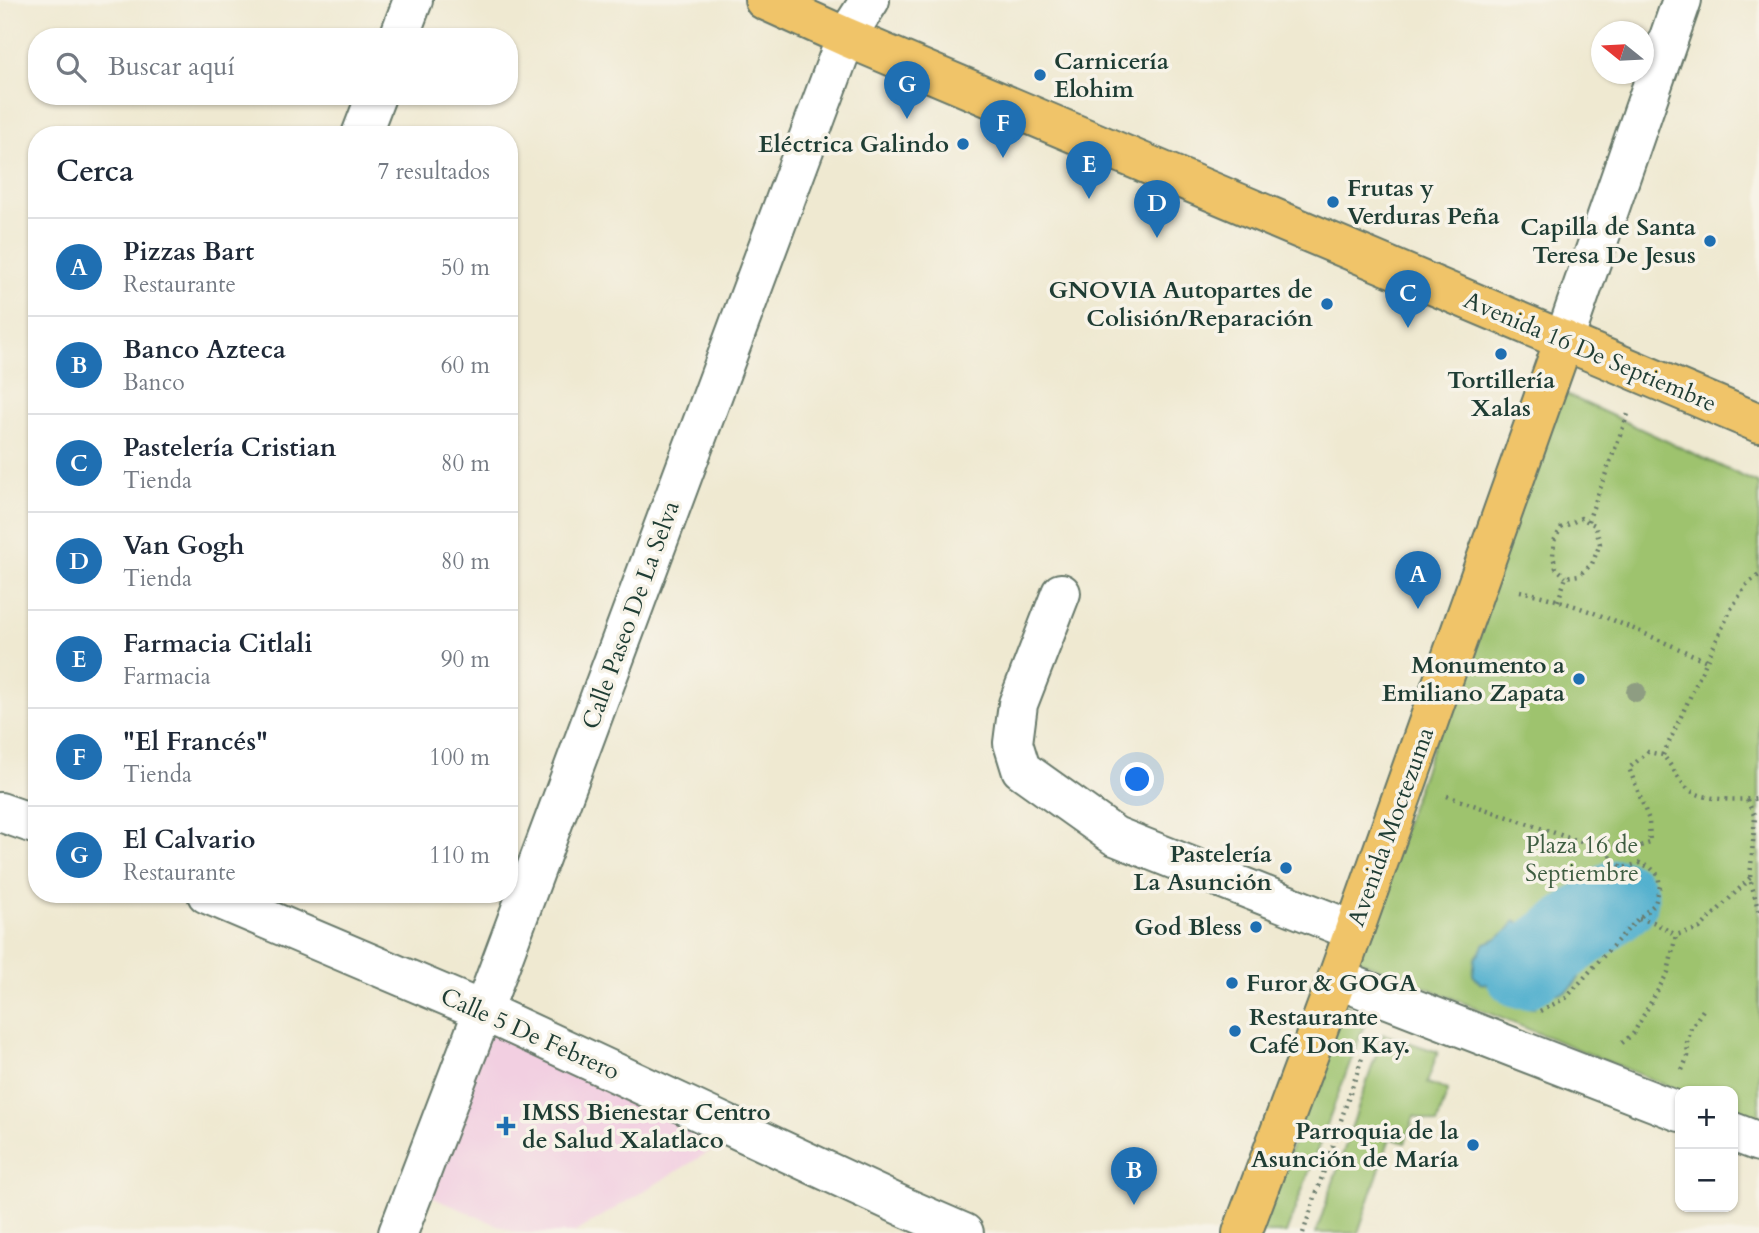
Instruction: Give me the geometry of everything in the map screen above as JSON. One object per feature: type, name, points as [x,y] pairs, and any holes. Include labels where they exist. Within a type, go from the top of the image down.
[{"type":"main road","name":"Avenida 16 De Septiembre","points":[[764,0],[1759,424]]},
{"type":"main road","name":"Avenida Moctezuma","points":[[1241,1233],[1337,979],[1564,340]]},
{"type":"street","points":[[403,28],[414,0]]},
{"type":"street","name":"Calle Paseo De La Selva","points":[[398,1233],[846,37],[870,0]]},
{"type":"street","points":[[1564,340],[1682,0]]},
{"type":"street","points":[[364,126],[373,105]]},
{"type":"street","points":[[1061,593],[1018,704],[1013,743],[1021,769],[1115,836],[1354,931]]},
{"type":"street","points":[[0,813],[28,822]]},
{"type":"street","name":"Calle 5 De Febrero","points":[[228,903],[482,1011],[898,1220],[964,1233]]},
{"type":"street","points":[[1337,979],[1574,1071],[1675,1092]]},
{"type":"street","points":[[1738,1134],[1759,1142]]},
{"type":"path","points":[[1588,521],[1621,433]]},
{"type":"path","points":[[1581,518],[1595,525],[1600,544],[1592,564],[1579,575],[1566,576],[1556,568],[1553,556],[1554,541],[1561,528],[1581,518]]},
{"type":"path","points":[[1663,755],[1731,609],[1747,584],[1759,575]]},
{"type":"path","points":[[1558,601],[1566,576]]},
{"type":"path","points":[[1478,582],[1548,597],[1632,628],[1707,661]]},
{"type":"path","points":[[1407,782],[1584,843],[1607,842],[1630,849],[1650,843],[1649,820],[1629,768],[1648,752],[1663,755],[1689,790],[1709,797],[1747,800],[1759,798]]},
{"type":"path","points":[[1747,800],[1755,817],[1750,878],[1759,913]]},
{"type":"path","points":[[1753,838],[1759,833]]},
{"type":"path","points":[[1539,1012],[1566,998],[1637,919],[1656,904],[1660,887],[1658,876],[1651,868],[1640,863],[1623,868],[1611,859],[1607,842]]},
{"type":"path","points":[[1637,919],[1653,922],[1676,935],[1700,928],[1750,878]]},
{"type":"path","points":[[1750,878],[1759,882]]},
{"type":"path","points":[[1574,1071],[1608,1054],[1633,1034],[1668,972],[1676,935]]},
{"type":"path","points":[[1303,1233],[1382,996]]},
{"type":"path","points":[[1682,1086],[1690,1028],[1703,1010]]},
{"type":"shaded area","points":[[490,1023],[742,1132],[574,1233],[516,1233],[427,1195]]},
{"type":"green space","name":"Plaza 16 de Septiembre","points":[[1561,392],[1759,484],[1759,1123],[1738,1115],[1738,1086],[1675,1086],[1675,1089],[1356,959]]},
{"type":"green space","points":[[1344,1004],[1368,1015],[1286,1233],[1260,1233]]},
{"type":"green space","points":[[1383,1034],[1438,1052],[1427,1083],[1448,1090],[1437,1124],[1414,1116],[1405,1143],[1390,1138],[1358,1233],[1316,1233]]},
{"type":"water","points":[[1515,921],[1535,930],[1539,940],[1517,959],[1529,979],[1569,948],[1576,961],[1579,978],[1571,988],[1563,993],[1542,993],[1534,1008],[1518,1003],[1509,988],[1480,983],[1473,975],[1475,959],[1485,943],[1508,931]]},
{"type":"waterway","points":[[1523,969],[1619,899]]},
{"type":"place","name":"Carnicería Elohim","points":[[1040,75]]},
{"type":"place","name":"El Calvario","points":[[907,119]]},
{"type":"place","name":"Eléctrica Galindo","points":[[963,144]]},
{"type":"place","name":"\"El Francés\"","points":[[1003,158]]},
{"type":"place","name":"Farmacia Citlali","points":[[1089,199]]},
{"type":"place","name":"Frutas y Verduras Peña","points":[[1333,202]]},
{"type":"place","name":"Van Gogh","points":[[1157,238]]},
{"type":"place","name":"Capilla de Santa Teresa De Jesus","points":[[1710,241]]},
{"type":"place","name":"GNOVIA Autopartes de Colisión/Reparación","points":[[1327,304]]},
{"type":"place","name":"Pastelería Cristian","points":[[1408,328]]},
{"type":"place","name":"Tortillería Xalas","points":[[1501,354]]},
{"type":"place","name":"Pizzas Bart","points":[[1418,609]]},
{"type":"place","name":"Monumento a Emiliano Zapata","points":[[1579,679]]},
{"type":"place","name":"Pastelería La Asunción","points":[[1286,868]]},
{"type":"place","name":"God Bless","points":[[1256,927]]},
{"type":"place","name":"Furor & GOGA","points":[[1232,983]]},
{"type":"place","name":"Restaurante Café Don Kay.","points":[[1235,1031]]},
{"type":"place","name":"IMSS Bienestar Centro de Salud Xalatlaco","points":[[506,1126]]},
{"type":"place","name":"Parroquia de la Asunción de María","points":[[1473,1145]]},
{"type":"place","name":"Banco Azteca","points":[[1134,1205]]}]
